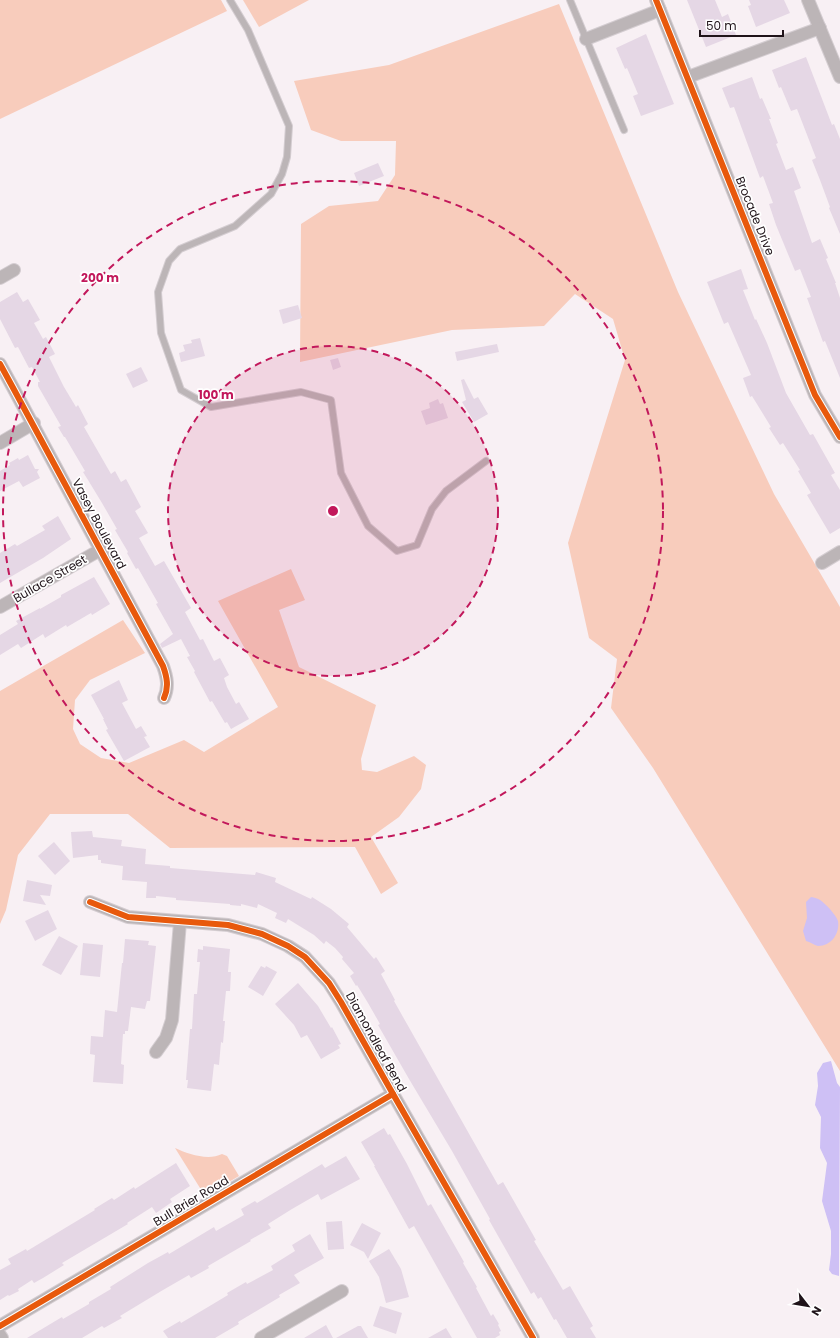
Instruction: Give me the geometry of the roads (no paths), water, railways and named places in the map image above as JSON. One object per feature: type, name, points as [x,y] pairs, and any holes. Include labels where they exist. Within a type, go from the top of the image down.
[{"type":"street","points":[[808,0],[840,77]]},
{"type":"street","points":[[586,39],[658,5]]},
{"type":"street","name":"Brocade Drive","points":[[658,5],[816,395],[840,436]]},
{"type":"street","points":[[688,77],[820,28]]},
{"type":"street","points":[[0,278],[14,270]]},
{"type":"street","name":"Vasey Boulevard","points":[[0,364],[34,423],[100,550],[163,666],[167,678],[167,691],[164,698]]},
{"type":"street","points":[[0,443],[34,423]]},
{"type":"street","name":"Bullace Street","points":[[0,607],[100,550]]},
{"type":"street","points":[[822,563],[840,552]]},
{"type":"street","name":"Diamondleaf Bend","points":[[90,902],[128,917],[228,926],[262,934],[288,946],[305,958],[329,983],[533,1338]]},
{"type":"street","points":[[156,1052],[166,1038],[172,1020],[180,922]]},
{"type":"street","name":"Bull Brier Road","points":[[0,1326],[392,1094]]},
{"type":"street","points":[[261,1338],[342,1290]]},
{"type":"lane","points":[[230,0],[248,30],[289,126],[287,156],[282,174],[271,194],[235,226],[180,249],[169,261],[158,292],[161,333],[181,390],[211,407],[301,392],[331,400],[341,473],[368,526],[397,552],[417,545],[432,509],[446,491],[486,461]]},
{"type":"lane","points":[[570,0],[624,130]]}]
